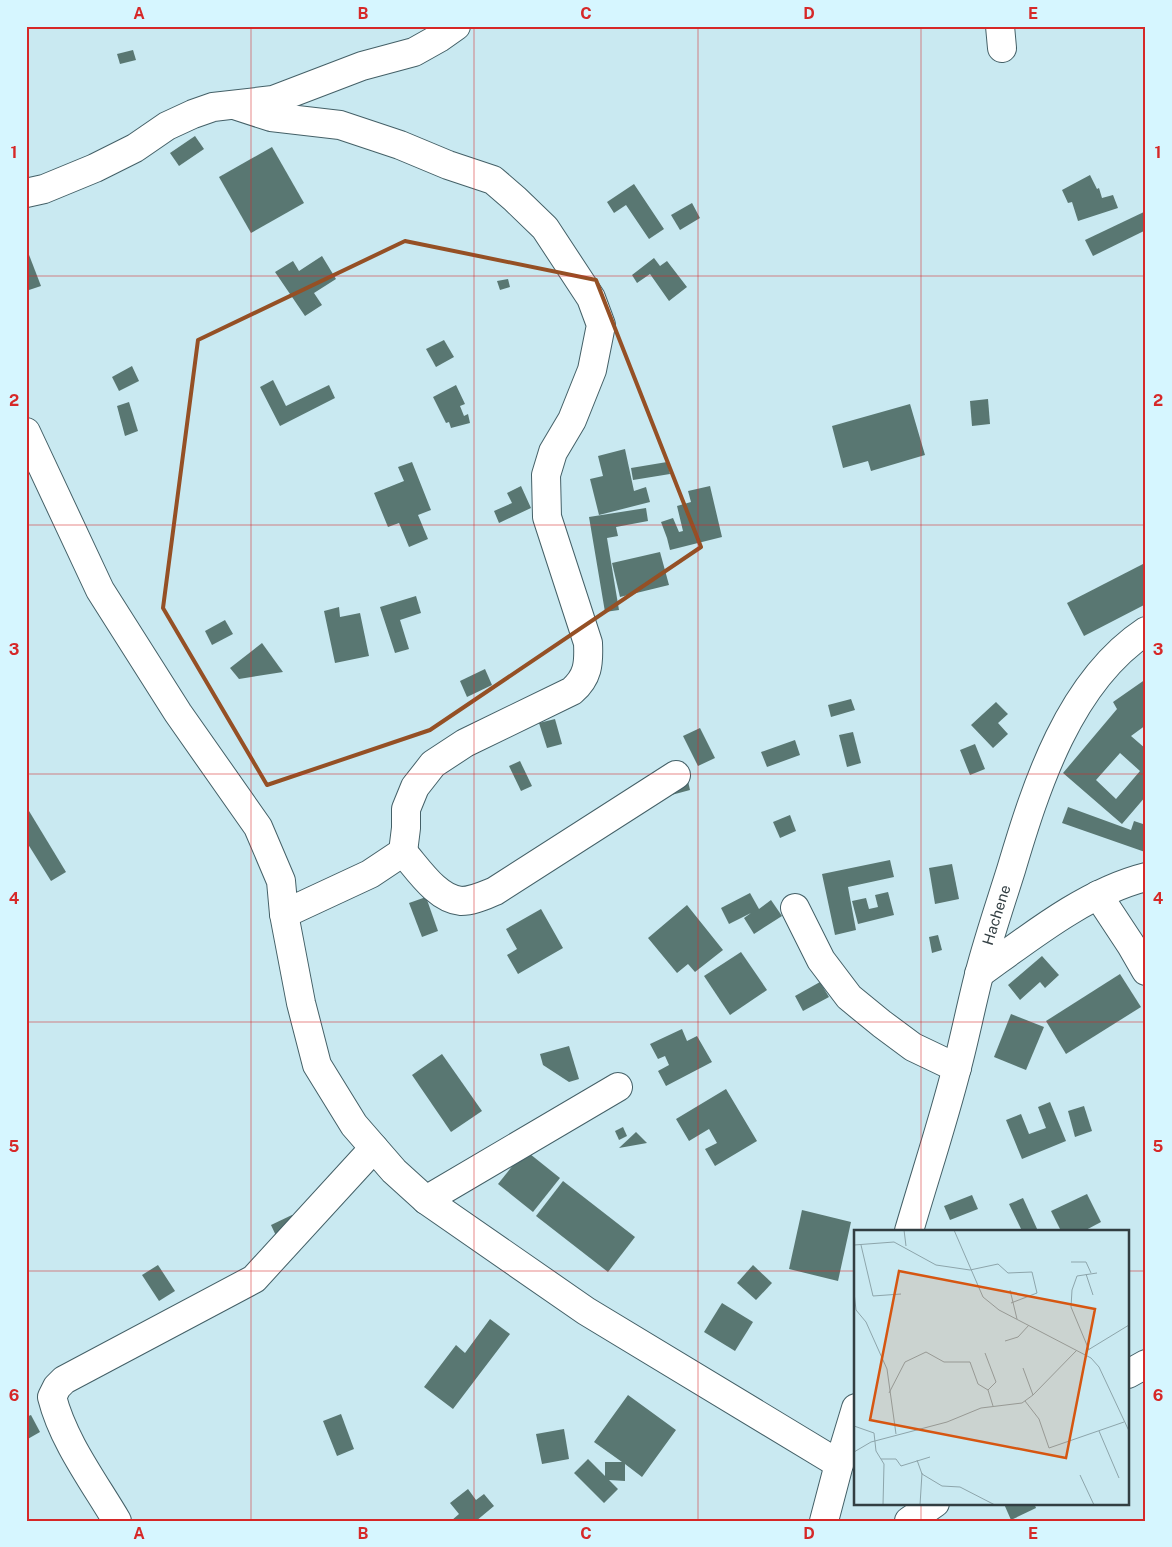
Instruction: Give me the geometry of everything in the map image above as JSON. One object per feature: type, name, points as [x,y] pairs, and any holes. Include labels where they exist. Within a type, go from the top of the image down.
[{"type":"street","points":[[26,193],[44,189],[95,168],[135,148],[167,126],[193,114],[213,107],[273,100],[362,66],[414,52],[456,26]]},
{"type":"street","points":[[234,105],[270,116],[340,125],[400,145],[448,165],[492,180],[545,228],[591,298],[601,324],[592,370],[572,420],[553,452],[546,475],[547,517],[588,643],[589,662],[584,676],[579,685],[572,691],[465,743],[433,764],[415,787],[406,809],[403,852],[439,893],[462,901],[477,898],[495,891],[676,775]]},
{"type":"street","points":[[26,432],[100,590],[178,713],[258,827],[281,880],[284,914],[301,1002],[317,1065],[354,1125],[394,1171],[426,1200],[586,1310],[839,1464]]},
{"type":"street","name":"Hachene","points":[[909,1230],[957,1068],[979,974],[1027,816],[1059,738],[1076,705],[1100,672],[1137,637],[1146,631]]},
{"type":"street","points":[[284,914],[370,874],[403,852]]},
{"type":"street","points":[[979,974],[1040,929],[1098,895],[1130,881],[1146,877]]},
{"type":"street","points":[[1098,895],[1146,971]]},
{"type":"street","points":[[795,908],[821,960],[849,997],[913,1047],[957,1068]]},
{"type":"street","points":[[426,1200],[618,1087]]},
{"type":"street","points":[[117,1521],[64,1433],[52,1397],[56,1387],[64,1380],[254,1279],[374,1148]]},
{"type":"street","points":[[1130,1373],[1146,1364]]},
{"type":"street","points":[[824,1521],[854,1415]]},
{"type":"street","points":[[909,1521],[934,1504]]},
{"type":"highlighted area","points":[[405,241],[596,280],[701,547],[430,730],[267,785],[163,608],[198,340]]},
{"type":"building","points":[[133,50],[136,60],[120,64],[117,54]]},
{"type":"building","points":[[195,136],[204,149],[179,166],[170,153]]},
{"type":"building","points":[[272,147],[304,203],[251,233],[219,177]]},
{"type":"building","points":[[1090,175],[1097,189],[1099,188],[1102,198],[1113,195],[1118,208],[1078,221],[1072,202],[1068,203],[1062,190]]},
{"type":"building","points":[[634,184],[664,229],[649,239],[626,205],[614,213],[607,202]]},
{"type":"building","points":[[692,203],[700,218],[680,230],[671,215]]},
{"type":"building","points":[[1146,211],[1146,230],[1093,256],[1085,240]]},
{"type":"building","points":[[26,247],[41,286],[26,291]]},
{"type":"building","points":[[322,256],[336,279],[314,293],[322,305],[305,316],[275,272],[293,261],[299,271]]},
{"type":"building","points":[[654,258],[660,266],[667,261],[687,287],[669,301],[650,274],[637,283],[632,275]]},
{"type":"building","points":[[508,279],[510,287],[500,290],[497,281]]},
{"type":"building","points":[[444,340],[454,357],[436,367],[426,349]]},
{"type":"building","points":[[132,366],[139,381],[119,391],[112,377]]},
{"type":"building","points":[[273,380],[286,406],[329,385],[335,398],[280,426],[260,387]]},
{"type":"building","points":[[456,385],[465,404],[460,406],[464,416],[468,414],[470,423],[451,428],[449,422],[446,423],[433,397]]},
{"type":"building","points":[[988,399],[990,424],[972,426],[970,401]]},
{"type":"building","points":[[129,402],[138,431],[125,436],[117,406]]},
{"type":"building","points":[[910,404],[925,455],[871,471],[868,461],[843,468],[832,426]]},
{"type":"building","points":[[625,449],[634,491],[646,487],[650,502],[599,515],[590,479],[603,476],[598,456]]},
{"type":"building","points":[[412,462],[431,510],[418,515],[428,539],[409,547],[399,523],[388,527],[374,493],[404,481],[398,467]]},
{"type":"building","points":[[667,462],[670,474],[633,480],[631,468]]},
{"type":"building","points":[[521,486],[531,508],[499,523],[494,511],[512,503],[507,493]]},
{"type":"building","points":[[710,486],[722,537],[670,550],[661,522],[673,518],[679,532],[683,531],[677,506],[691,502],[688,491]]},
{"type":"building","points":[[646,508],[648,521],[616,527],[618,536],[607,538],[619,610],[605,612],[589,517]]},
{"type":"building","points":[[660,552],[669,585],[620,597],[612,563]]},
{"type":"building","points":[[1143,564],[1146,569],[1146,604],[1084,636],[1067,603]]},
{"type":"building","points":[[416,596],[421,613],[400,620],[409,649],[395,653],[380,607]]},
{"type":"building","points":[[339,607],[340,617],[360,613],[369,656],[335,663],[324,611]]},
{"type":"building","points":[[225,620],[233,634],[212,645],[205,631]]},
{"type":"building","points":[[262,643],[283,672],[239,679],[230,668]]},
{"type":"building","points":[[485,669],[492,685],[467,697],[460,681]]},
{"type":"building","points":[[1146,679],[1146,725],[1131,736],[1146,749],[1146,796],[1122,824],[1063,773],[1117,709],[1113,702]],"holes":[[[1120,753],[1140,771],[1116,799],[1096,780]]]},
{"type":"building","points":[[851,699],[855,710],[831,717],[828,705]]},
{"type":"building","points":[[996,702],[1008,714],[998,723],[1008,734],[993,748],[971,725]]},
{"type":"building","points":[[555,719],[562,744],[547,748],[539,723]]},
{"type":"building","points":[[700,728],[715,758],[698,766],[683,736]]},
{"type":"building","points":[[853,732],[861,763],[847,767],[839,735]]},
{"type":"building","points":[[795,740],[800,755],[767,767],[761,752]]},
{"type":"building","points":[[975,744],[985,769],[970,775],[960,750]]},
{"type":"building","points":[[520,761],[532,786],[521,791],[509,766]]},
{"type":"building","points":[[688,781],[690,790],[664,797]]},
{"type":"building","points":[[1068,807],[1131,830],[1134,821],[1146,825],[1145,852],[1062,823]]},
{"type":"building","points":[[29,811],[66,872],[51,881],[26,841],[26,812]]},
{"type":"building","points":[[790,815],[796,831],[780,838],[773,822]]},
{"type":"building","points":[[890,860],[894,877],[848,887],[856,930],[835,935],[822,874]]},
{"type":"building","points":[[952,864],[959,899],[935,904],[929,868]]},
{"type":"building","points":[[888,892],[894,915],[858,924],[852,901],[866,898],[869,909],[878,907],[875,895]]},
{"type":"building","points":[[750,893],[759,909],[771,900],[782,916],[754,934],[744,918],[751,913],[729,924],[721,908]]},
{"type":"building","points":[[426,897],[438,931],[422,937],[409,903]]},
{"type":"building","points":[[687,905],[723,950],[695,972],[688,964],[677,973],[648,938]]},
{"type":"building","points":[[541,909],[563,948],[518,974],[507,955],[517,949],[506,929]]},
{"type":"building","points":[[938,935],[942,950],[932,953],[929,937]]},
{"type":"building","points":[[741,952],[767,990],[730,1015],[704,976]]},
{"type":"building","points":[[1042,956],[1059,975],[1045,988],[1040,982],[1020,1000],[1008,985]]},
{"type":"building","points":[[1120,974],[1141,1007],[1066,1054],[1046,1021]]},
{"type":"building","points":[[820,982],[829,997],[803,1011],[795,996]]},
{"type":"building","points":[[1011,1014],[1044,1027],[1026,1070],[994,1057]]},
{"type":"building","points":[[682,1029],[687,1041],[697,1036],[712,1062],[666,1086],[658,1071],[669,1065],[665,1056],[658,1059],[650,1044]]},
{"type":"building","points":[[569,1046],[579,1079],[569,1082],[543,1065],[540,1054]]},
{"type":"building","points":[[442,1054],[482,1111],[451,1132],[412,1075]]},
{"type":"building","points":[[726,1089],[757,1141],[715,1166],[705,1149],[717,1143],[709,1129],[689,1141],[676,1119]]},
{"type":"building","points":[[1050,1102],[1066,1141],[1022,1159],[1006,1120],[1021,1114],[1029,1134],[1046,1128],[1038,1107]]},
{"type":"building","points":[[1084,1106],[1092,1131],[1075,1137],[1068,1111]]},
{"type":"building","points":[[623,1127],[627,1136],[619,1140],[615,1131]]},
{"type":"building","points":[[636,1132],[647,1143],[619,1148]]},
{"type":"building","points":[[525,1150],[560,1178],[533,1212],[498,1184]]},
{"type":"building","points":[[563,1181],[635,1237],[608,1272],[536,1216]]},
{"type":"building","points":[[1087,1194],[1101,1222],[1086,1230],[1060,1230],[1051,1211]]},
{"type":"building","points":[[972,1195],[978,1209],[950,1220],[944,1206]]},
{"type":"building","points":[[1023,1198],[1038,1230],[1022,1230],[1009,1204]]},
{"type":"building","points":[[802,1210],[851,1222],[838,1281],[789,1269]]},
{"type":"building","points":[[292,1215],[299,1229],[278,1240],[271,1225]]},
{"type":"building","points":[[158,1265],[175,1291],[159,1301],[142,1275]]},
{"type":"building","points":[[753,1265],[772,1283],[756,1300],[737,1283]]},
{"type":"building","points":[[722,1303],[753,1322],[735,1351],[704,1332]]},
{"type":"building","points":[[490,1319],[510,1334],[453,1409],[424,1387],[456,1345],[465,1353]]},
{"type":"building","points":[[628,1395],[676,1430],[642,1477],[625,1464],[625,1481],[609,1480],[618,1489],[604,1503],[574,1473],[588,1459],[605,1476],[605,1462],[622,1462],[594,1442]]},
{"type":"building","points":[[341,1414],[354,1449],[337,1456],[323,1421]]},
{"type":"building","points":[[31,1415],[40,1432],[26,1440],[26,1417]]},
{"type":"building","points":[[564,1429],[569,1459],[542,1464],[536,1434]]},
{"type":"building","points":[[468,1489],[476,1500],[484,1494],[494,1506],[476,1521],[451,1521],[459,1514],[450,1503]]},
{"type":"building","points":[[1004,1504],[1034,1504],[1036,1508],[1011,1520]]}]
